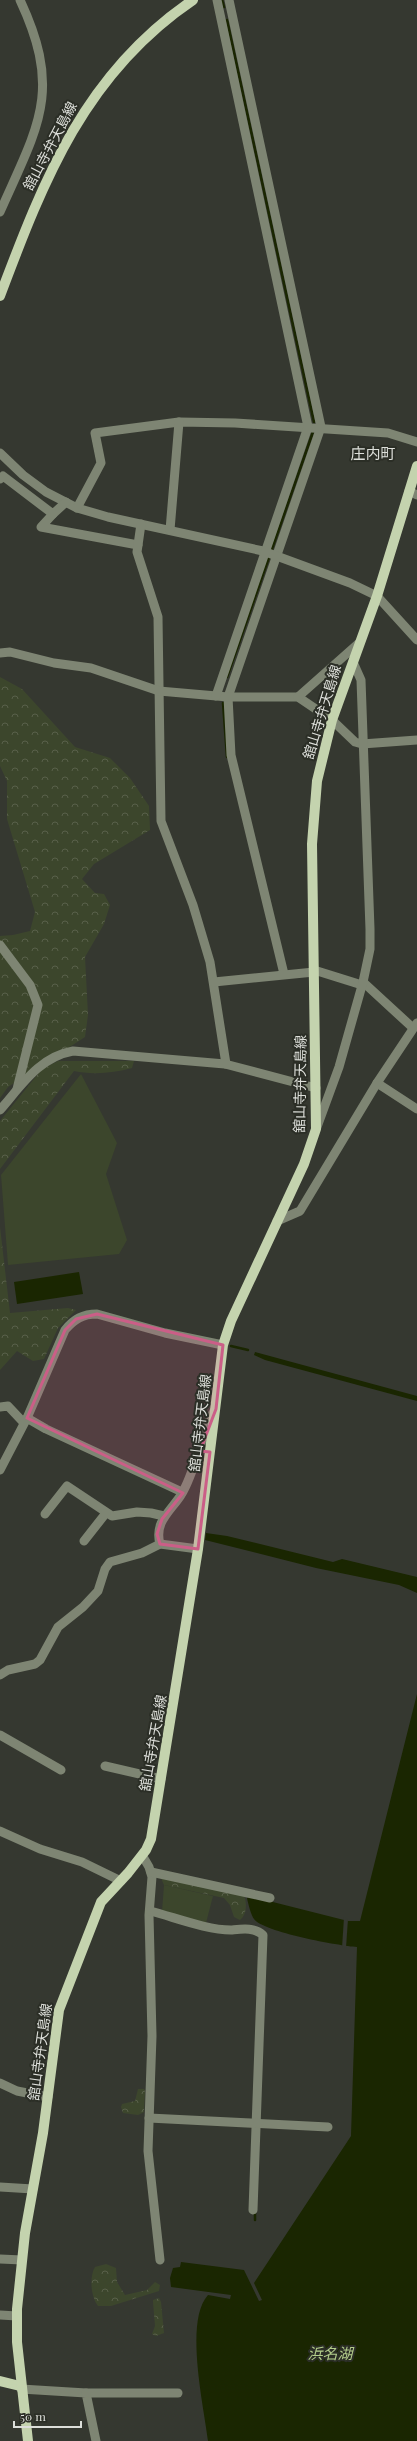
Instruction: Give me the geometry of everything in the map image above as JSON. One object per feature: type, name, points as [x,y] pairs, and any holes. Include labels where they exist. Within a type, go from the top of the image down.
[{"type":"main road","name":"舘山寺弁天島線","points":[[0,296],[40,193],[64,142],[84,110],[106,80],[131,51],[159,26],[193,0]]},
{"type":"main road","name":"舘山寺弁天島線","points":[[28,2441],[20,2387],[17,2316],[22,2260],[48,2097],[57,2021],[62,1999],[101,1902],[121,1881],[142,1855],[151,1839],[198,1549],[223,1345],[231,1321],[308,1154],[316,1129],[313,816],[321,760],[332,720],[413,493],[417,466]]},
{"type":"main road","points":[[0,2381],[20,2387]]},
{"type":"street","points":[[0,211],[34,135],[40,115],[43,92],[43,69],[39,45],[20,0]]},
{"type":"street","points":[[217,0],[308,428],[228,697],[231,755],[284,974]]},
{"type":"street","points":[[216,696],[321,427],[229,0]]},
{"type":"street","points":[[170,530],[179,422]]},
{"type":"street","points":[[77,508],[101,463],[95,433],[179,422],[308,428],[321,427],[388,434],[417,442]]},
{"type":"street","points":[[0,453],[23,475],[46,492],[77,508],[271,553],[350,583],[377,596],[417,640]]},
{"type":"street","points":[[0,479],[3,476],[53,514]]},
{"type":"street","points":[[66,502],[41,527],[138,545]]},
{"type":"street","points":[[141,524],[137,552],[158,617],[161,821],[193,906],[214,982],[226,1064]]},
{"type":"street","points":[[298,697],[360,642]]},
{"type":"street","points":[[0,652],[10,652],[54,663],[90,668],[159,691],[228,697],[298,697],[332,720],[355,742],[362,744],[417,740]]},
{"type":"street","points":[[316,1129],[339,1067],[362,983],[370,939],[362,744],[361,680],[353,662]]},
{"type":"street","points":[[0,945],[30,986],[38,1005],[17,1090]]},
{"type":"street","points":[[214,982],[314,971],[362,983],[415,1025],[377,1083],[300,1211],[277,1221]]},
{"type":"street","points":[[0,1110],[43,1063],[57,1055],[74,1051],[226,1064],[316,1088]]},
{"type":"street","points":[[377,1083],[417,1109]]},
{"type":"street","points":[[0,1470],[26,1421],[65,1330],[82,1316],[97,1314],[165,1333],[223,1345]]},
{"type":"street","points":[[0,1407],[6,1405],[26,1421],[182,1492]]},
{"type":"street","points":[[160,1544],[157,1534],[164,1516],[182,1492],[200,1451],[209,1420],[216,1409]]},
{"type":"street","points":[[200,1451],[210,1452]]},
{"type":"street","points":[[45,1514],[67,1486],[106,1513],[116,1516],[137,1512],[164,1516]]},
{"type":"street","points":[[84,1541],[106,1513]]},
{"type":"street","points":[[0,1675],[8,1670],[35,1664],[40,1660],[58,1627],[83,1607],[98,1591],[105,1569],[110,1562],[142,1553],[160,1544],[198,1549]]},
{"type":"street","points":[[0,1735],[61,1770]]},
{"type":"street","points":[[106,1766],[161,1779]]},
{"type":"street","points":[[0,1831],[40,1849],[82,1862],[121,1881]]},
{"type":"street","points":[[142,1855],[151,1872],[150,1911],[152,2036],[148,2159],[160,2260]]},
{"type":"street","points":[[151,1872],[270,1898]]},
{"type":"street","points":[[150,1911],[218,1928],[232,1930],[240,1928],[259,1932],[263,1935],[253,2210]]},
{"type":"street","points":[[0,2083],[18,2091],[48,2097]]},
{"type":"street","points":[[149,2118],[328,2127]]},
{"type":"street","points":[[0,2187],[33,2189]]},
{"type":"street","points":[[0,2258],[22,2260]]},
{"type":"street","points":[[0,2315],[17,2316]]},
{"type":"street","points":[[20,2387],[86,2393],[178,2393]]},
{"type":"street","points":[[86,2393],[96,2441]]},
{"type":"highlighted area","points":[[97,1314],[223,1345],[216,1409],[200,1451],[210,1452],[198,1549],[160,1544],[157,1534],[162,1519],[183,1493],[27,1418],[65,1330],[76,1319]]},
{"type":"green space","points":[[0,677],[22,689],[75,747],[110,758],[130,778],[149,806],[150,830],[94,864],[82,879],[95,893],[104,894],[110,905],[104,924],[85,957],[88,1015],[85,1037],[8,1087],[0,1098],[0,936],[30,931],[35,912],[7,819],[7,781],[0,766]]},
{"type":"green space","points":[[58,1061],[134,1061],[132,1068],[118,1071],[96,1073],[74,1071],[0,1169],[0,1121],[42,1069]]},
{"type":"green space","points":[[81,1074],[117,1143],[106,1174],[127,1240],[119,1254],[8,1265],[1,1175]]},
{"type":"green space","points":[[0,1227],[10,1313],[68,1308],[76,1310],[58,1328],[44,1359],[33,1361],[17,1351],[0,1370]]},
{"type":"green space","points":[[161,1878],[244,1895],[246,1905],[244,1915],[240,1920],[234,1917],[230,1905],[224,1898],[164,1885]]},
{"type":"green space","points":[[164,1885],[213,1896],[206,1923],[162,1911]]},
{"type":"green space","points":[[138,2089],[144,2089],[145,2091],[144,2112],[138,2115],[123,2113],[121,2107],[122,2104],[135,2101]]},
{"type":"green space","points":[[106,2264],[116,2268],[117,2282],[125,2295],[147,2290],[155,2282],[160,2285],[159,2291],[111,2306],[98,2306],[92,2292],[91,2281],[95,2267]]},
{"type":"green space","points":[[159,2298],[161,2302],[164,2333],[156,2336],[152,2334],[155,2326],[153,2300]]},
{"type":"water","points":[[79,1272],[83,1294],[17,1304],[14,1282]]},
{"type":"water","points":[[255,1352],[417,1396],[417,1401],[265,1360],[254,1355]]},
{"type":"water","points":[[206,1533],[227,1536],[333,1562],[342,1559],[417,1577],[417,1593],[399,1585],[316,1568],[205,1540]]},
{"type":"water","name":"浜名湖","points":[[417,1694],[417,2441],[208,2441],[200,2387],[196,2344],[197,2324],[201,2307],[208,2295],[230,2299],[231,2295],[171,2287],[170,2278],[173,2268],[180,2267],[181,2262],[244,2270],[259,2301],[262,2300],[254,2283],[351,2136],[357,1947],[302,1938],[260,1924],[253,1917],[247,1898],[249,1896],[348,1921],[360,1921]]},
{"type":"pier","points":[[344,1917],[348,1919],[346,1948],[342,1948]]},
{"type":"waterway","points":[[222,0],[224,7]]},
{"type":"waterway","points":[[227,20],[314,422]]},
{"type":"waterway","points":[[227,677],[313,432]]},
{"type":"waterway","points":[[223,703],[227,757]]},
{"type":"waterway","points":[[231,1346],[248,1350]]},
{"type":"waterway","points":[[255,2212],[255,2220]]},
{"type":"district","name":"庄内町","points":[[373,454]]}]
